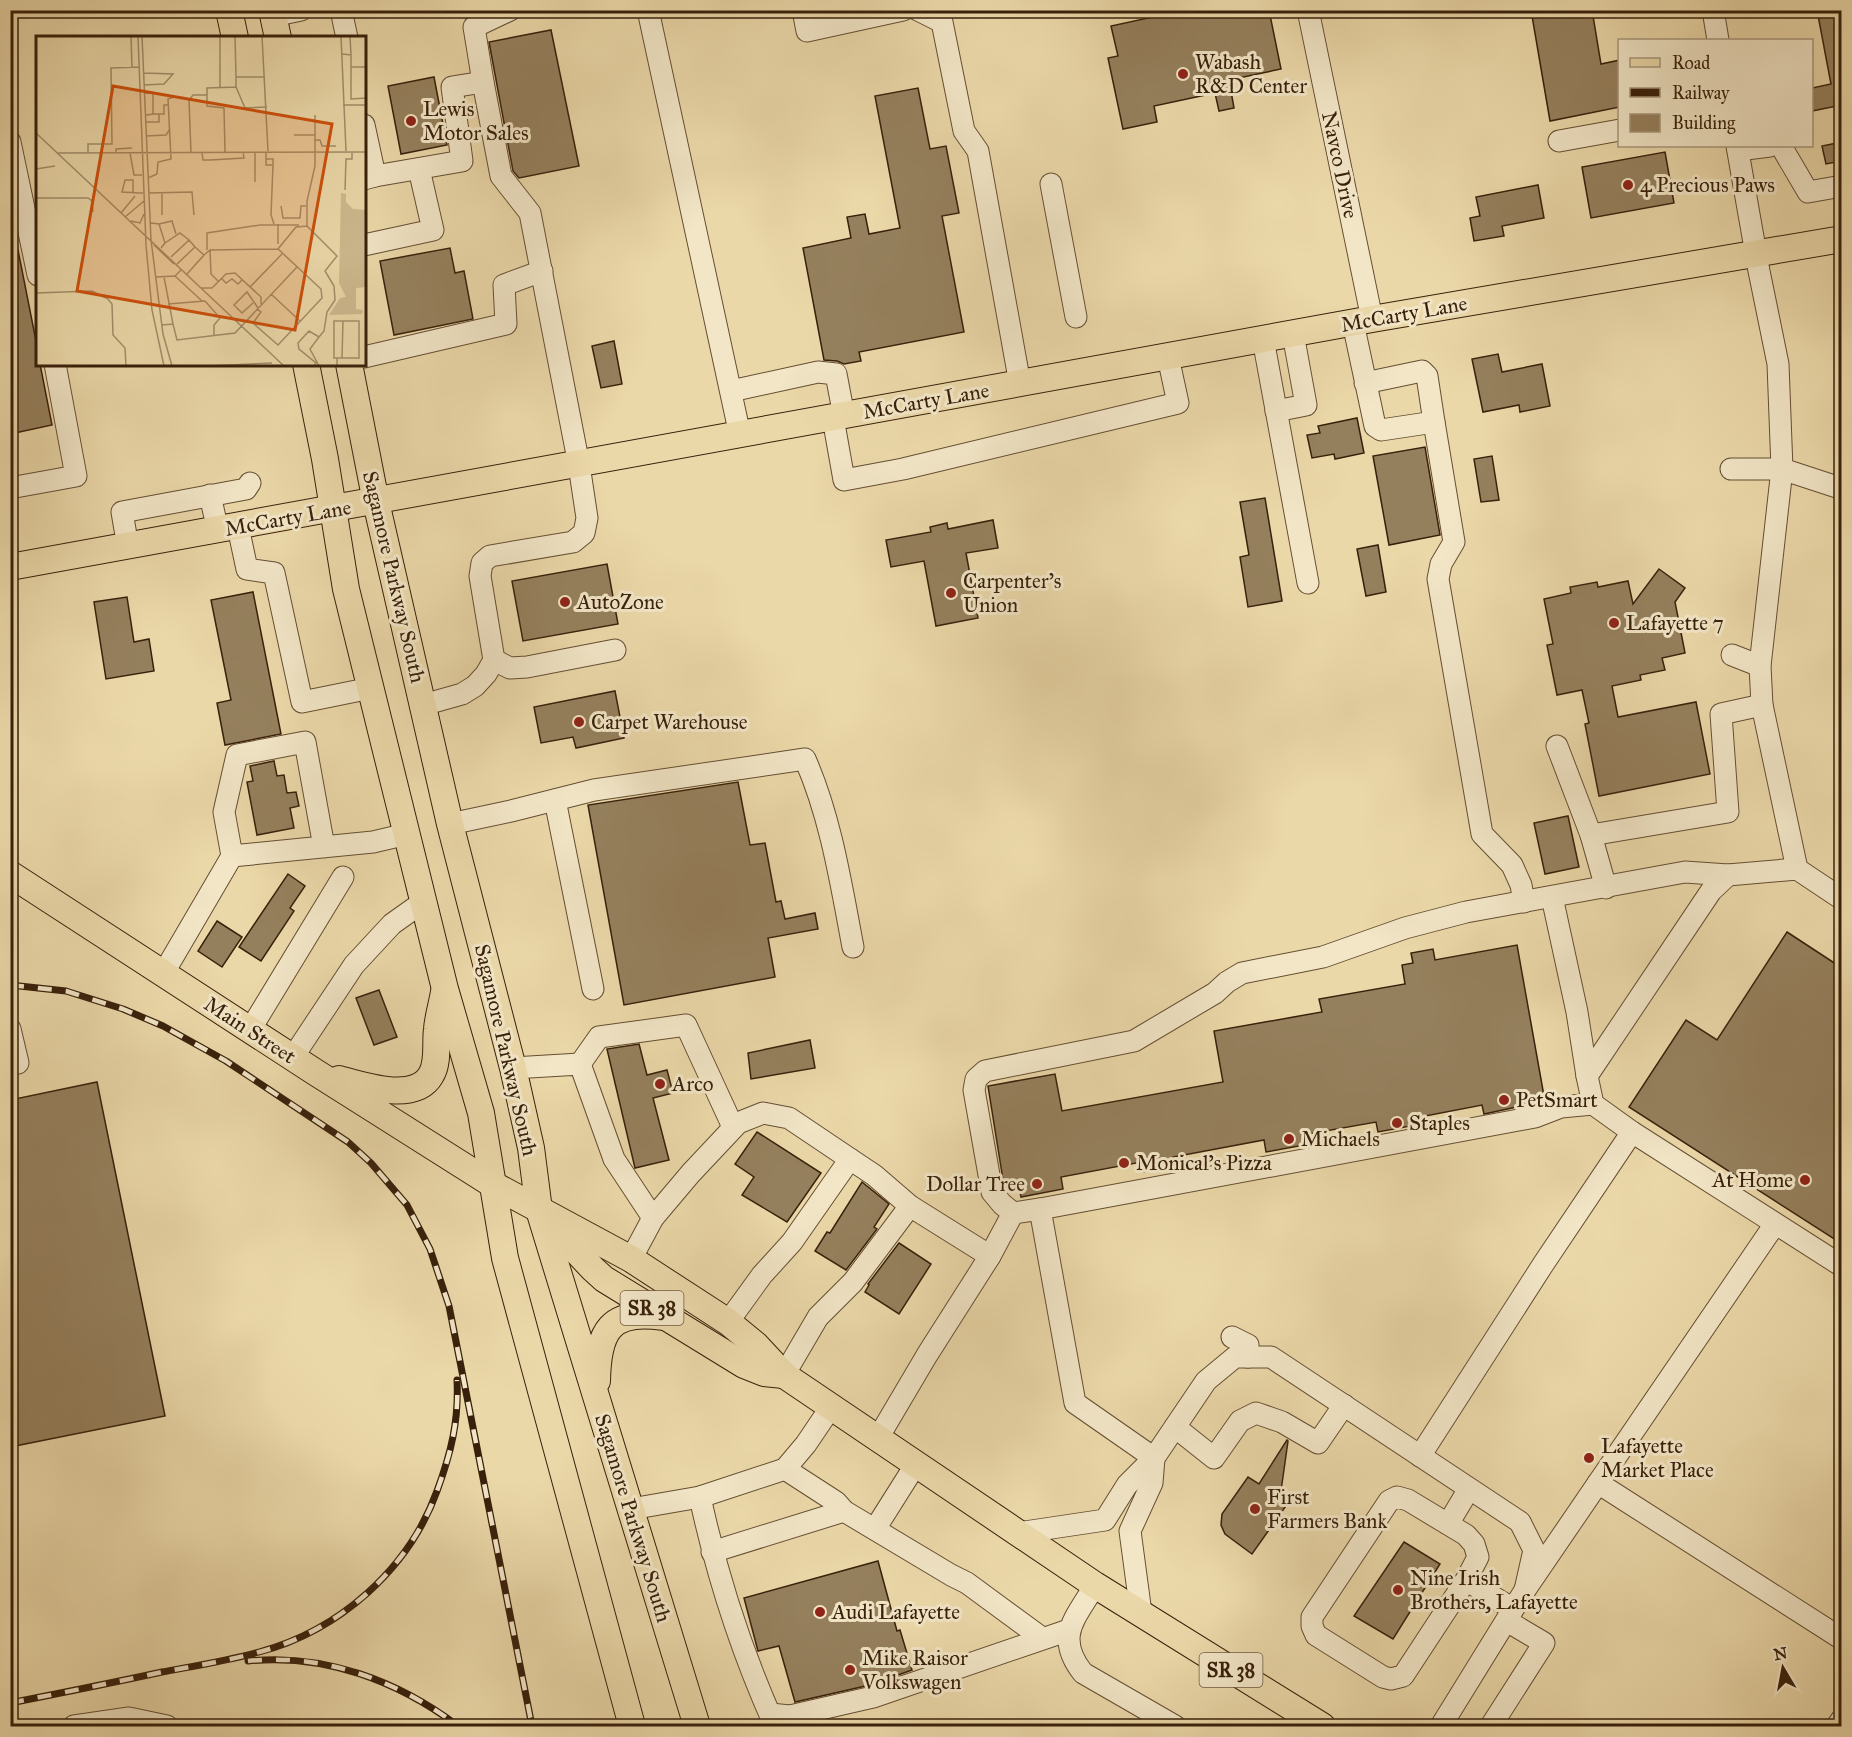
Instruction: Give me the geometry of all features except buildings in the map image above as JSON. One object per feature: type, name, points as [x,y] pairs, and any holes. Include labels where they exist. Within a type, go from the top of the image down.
[{"type":"main road","points":[[229,10],[235,36]]},
{"type":"main road","name":"McCarty Lane","points":[[10,567],[1362,321],[1842,239]]},
{"type":"main road","name":"Sagamore Parkway South","points":[[306,366],[325,459],[346,589],[445,989],[481,1113],[505,1258],[632,1726]]},
{"type":"main road","name":"Sagamore Parkway South","points":[[348,366],[376,502],[450,824],[513,1068],[531,1148],[539,1210],[698,1726]]},
{"type":"main road","name":"Main Street","points":[[10,874],[492,1184]]},
{"type":"main road","points":[[315,1072],[384,1089],[409,1090],[425,1083],[432,1074],[435,1060],[437,1028],[445,989]]},
{"type":"main road","name":"SR 38","points":[[492,1184],[631,1259],[728,1322],[756,1345],[784,1375],[831,1407],[1095,1585],[1322,1726]]},
{"type":"main road","name":"SR 38","points":[[539,1210],[592,1269],[604,1279],[744,1365],[764,1373],[784,1375]]},
{"type":"main road","points":[[598,1402],[599,1352],[603,1336],[610,1327],[632,1315],[667,1318]]},
{"type":"street","points":[[274,21],[301,10]]},
{"type":"street","points":[[341,10],[347,36]]},
{"type":"street","points":[[423,705],[462,694],[476,686],[494,660],[480,576],[482,563],[490,556],[573,542],[584,533],[587,518],[579,465],[530,213],[501,176],[474,27],[510,10]]},
{"type":"street","points":[[648,10],[740,435]]},
{"type":"street","points":[[803,10],[807,31],[903,10]]},
{"type":"street","points":[[918,10],[942,22],[964,131],[978,152],[1020,384]]},
{"type":"street","name":"Navco Drive","points":[[1308,10],[1362,321],[1365,383],[1374,426],[1381,430],[1434,422]]},
{"type":"street","points":[[1713,10],[1718,39]]},
{"type":"street","points":[[366,143],[370,178],[462,161],[452,87],[483,82]]},
{"type":"street","points":[[1559,141],[1618,130]]},
{"type":"street","points":[[10,142],[36,266]]},
{"type":"street","points":[[1754,147],[1737,148],[1778,364],[1782,469],[1760,666],[1762,705],[1797,869]]},
{"type":"street","points":[[1782,147],[1808,192],[1842,186]]},
{"type":"street","points":[[366,245],[433,230],[419,169]]},
{"type":"street","points":[[1051,184],[1076,317]]},
{"type":"street","points":[[366,357],[506,324],[504,285],[542,271]]},
{"type":"street","points":[[1276,411],[1306,405],[1293,334]]},
{"type":"street","points":[[1263,339],[1308,583]]},
{"type":"street","points":[[730,391],[818,372],[836,374],[844,480],[903,469],[1178,403],[1168,357]]},
{"type":"street","points":[[10,488],[76,476],[55,366]]},
{"type":"street","points":[[1365,383],[1422,371],[1428,376],[1454,542],[1441,564],[1438,579],[1482,834],[1512,865],[1521,885],[1524,902]]},
{"type":"street","points":[[1731,469],[1782,469],[1840,488]]},
{"type":"street","points":[[128,547],[122,512],[246,489],[250,483]]},
{"type":"street","points":[[210,495],[247,569],[274,573],[302,702],[371,688]]},
{"type":"street","points":[[494,660],[510,668],[527,668],[615,650]]},
{"type":"street","points":[[1732,655],[1760,666]]},
{"type":"street","points":[[1591,835],[1728,812],[1720,714],[1762,705]]},
{"type":"street","points":[[163,974],[232,856],[224,812],[237,755],[305,742],[324,847]]},
{"type":"street","points":[[1557,746],[1591,835],[1606,888]]},
{"type":"street","points":[[450,824],[605,788],[805,759],[818,787],[843,891],[853,947]]},
{"type":"street","points":[[555,800],[592,990]]},
{"type":"street","points":[[232,856],[373,842],[407,834]]},
{"type":"street","points":[[1842,898],[1797,869],[1728,875],[1685,872],[1456,914],[1405,928],[1323,957],[1242,973],[1215,993],[1134,1041],[985,1071],[976,1079],[974,1090],[992,1192],[1013,1213],[1535,1117],[1561,1107],[1593,1104],[1632,1132],[1842,1266]]},
{"type":"street","points":[[1587,1076],[1712,891],[1728,875]]},
{"type":"street","points":[[250,1029],[343,877]]},
{"type":"street","points":[[1552,897],[1577,1012],[1593,1104]]},
{"type":"street","points":[[293,1058],[354,965],[392,924],[423,902]]},
{"type":"street","points":[[580,1064],[599,1037],[686,1025],[733,1127]]},
{"type":"street","points":[[10,1029],[18,1063]]},
{"type":"street","points":[[513,1068],[580,1064]]},
{"type":"street","points":[[580,1064],[614,1159],[653,1218]]},
{"type":"street","points":[[631,1259],[653,1218],[733,1127],[738,1122],[763,1113],[789,1118],[874,1175],[910,1206],[990,1256]]},
{"type":"street","points":[[1420,1456],[1538,1272],[1632,1132]]},
{"type":"street","points":[[728,1322],[762,1275],[792,1242],[850,1159]]},
{"type":"street","points":[[784,1375],[818,1317],[853,1282],[910,1206]]},
{"type":"street","points":[[1040,1209],[1075,1403],[1154,1458]]},
{"type":"street","points":[[878,1438],[927,1354],[990,1256],[1013,1213]]},
{"type":"street","points":[[1441,1726],[1525,1590],[1775,1224]]},
{"type":"street","points":[[1232,1337],[1248,1345],[1248,1357]]},
{"type":"street","points":[[1018,1533],[1105,1520],[1127,1485],[1154,1458],[1206,1381],[1235,1357],[1271,1357],[1520,1522],[1533,1550],[1525,1590]]},
{"type":"street","points":[[1175,1427],[1214,1458],[1240,1421],[1257,1413],[1282,1422],[1318,1443],[1344,1405]]},
{"type":"street","points":[[631,1509],[700,1497],[785,1469],[806,1444],[831,1407]]},
{"type":"street","points":[[1141,1613],[1130,1531],[1152,1483],[1154,1458]]},
{"type":"street","points":[[875,1530],[916,1464]]},
{"type":"street","points":[[785,1469],[836,1502],[844,1511],[968,1583],[1042,1638]]},
{"type":"street","points":[[1598,1483],[1842,1639]]},
{"type":"street","points":[[1448,1524],[1469,1489]]},
{"type":"street","points":[[700,1497],[712,1552],[734,1624],[772,1720],[873,1697],[1069,1630]]},
{"type":"street","points":[[1397,1497],[1408,1500],[1448,1524],[1466,1535],[1474,1544],[1478,1557],[1466,1580],[1403,1676],[1391,1679],[1383,1677],[1316,1635],[1312,1626],[1312,1617],[1389,1501],[1397,1497]]},
{"type":"street","points":[[712,1552],[844,1511]]},
{"type":"street","points":[[1466,1580],[1544,1643],[1491,1726]]},
{"type":"street","points":[[1095,1585],[1069,1630],[1072,1656],[1083,1673],[1175,1726]]},
{"type":"street","points":[[74,1726],[129,1718],[167,1726]]},
{"type":"street","points":[[1837,1726],[1842,1719]]},
{"type":"railway","points":[[10,985],[66,991],[123,1009],[163,1026],[226,1061],[348,1142],[371,1163],[407,1205],[430,1249],[449,1306],[532,1726]]},
{"type":"railway","points":[[10,1703],[259,1652],[317,1629],[343,1612],[389,1571],[409,1546],[425,1519],[450,1450],[457,1409],[457,1380]]},
{"type":"railway","points":[[248,1661],[305,1661],[359,1674],[411,1696],[458,1726]]},
{"type":"place","name":"Wabash R&D Center","points":[[1183,74]]},
{"type":"place","name":"Lewis Motor Sales","points":[[411,121]]},
{"type":"place","name":"4 Precious Paws","points":[[1628,185]]},
{"type":"place","name":"Carpenter's Union","points":[[951,593]]},
{"type":"place","name":"AutoZone","points":[[565,602]]},
{"type":"place","name":"Lafayette 7","points":[[1614,623]]},
{"type":"place","name":"Carpet Warehouse","points":[[579,722]]},
{"type":"place","name":"Arco","points":[[660,1084]]},
{"type":"place","name":"PetSmart","points":[[1504,1100]]},
{"type":"place","name":"Staples","points":[[1397,1123]]},
{"type":"place","name":"Michaels","points":[[1289,1139]]},
{"type":"place","name":"Monical's Pizza","points":[[1124,1163]]},
{"type":"place","name":"At Home","points":[[1805,1180]]},
{"type":"place","name":"Dollar Tree","points":[[1037,1184]]},
{"type":"place","name":"Lafayette Market Place","points":[[1589,1458]]},
{"type":"place","name":"First Farmers Bank","points":[[1255,1509]]},
{"type":"place","name":"Nine Irish Brothers, Lafayette","points":[[1398,1590]]},
{"type":"place","name":"Audi Lafayette","points":[[820,1612]]},
{"type":"place","name":"Mike Raisor Volkswagen","points":[[850,1670]]}]
